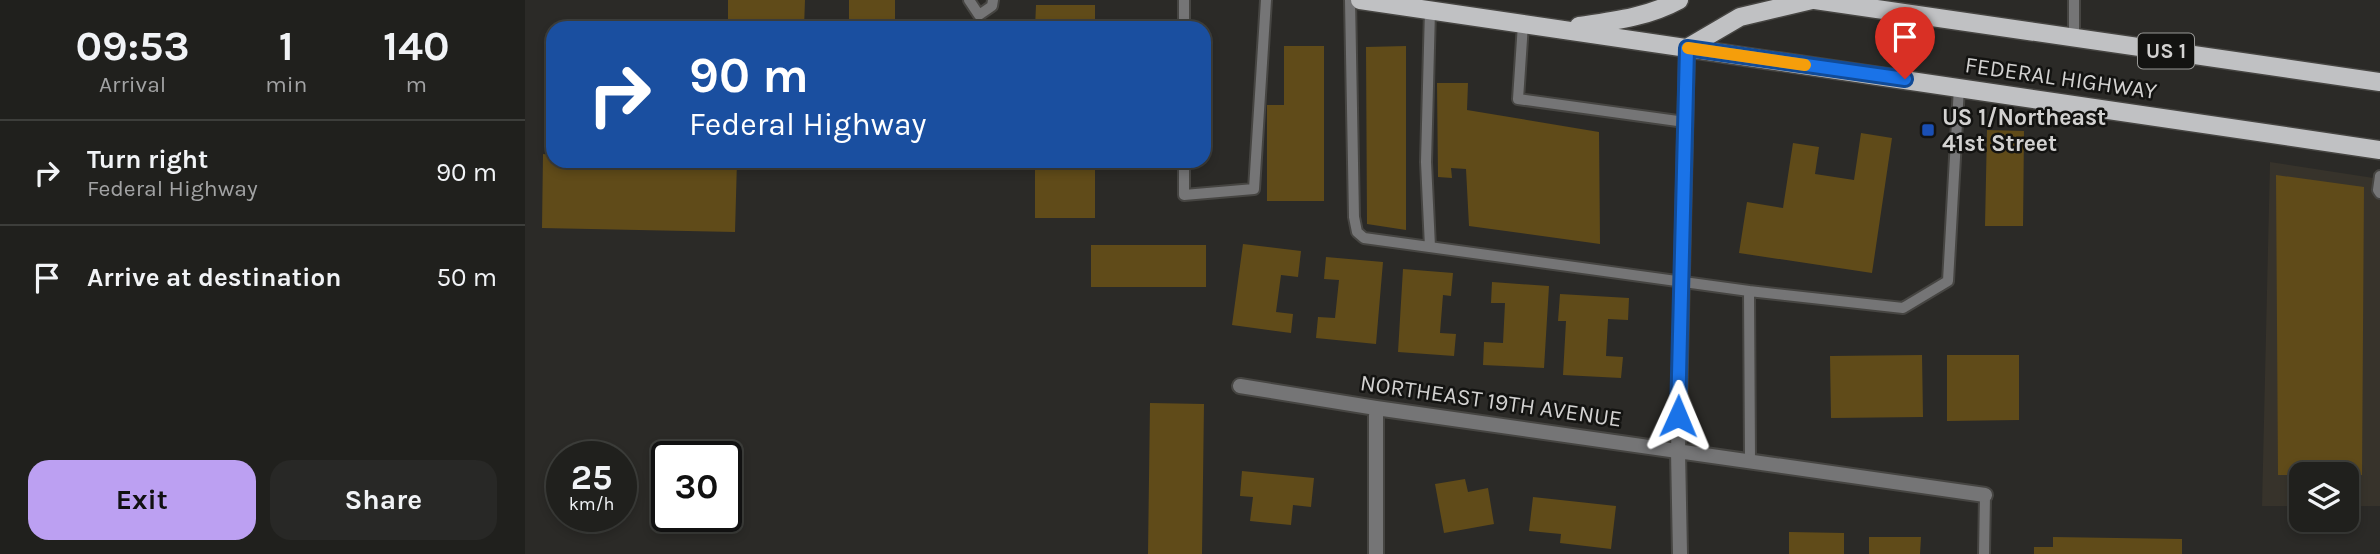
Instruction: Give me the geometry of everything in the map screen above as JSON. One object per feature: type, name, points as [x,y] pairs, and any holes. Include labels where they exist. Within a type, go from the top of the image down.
[{"type":"main road","name":"FEDERAL HIGHWAY","points":[[1360,0],[2380,150]]},
{"type":"main road","points":[[1559,29],[1631,18],[1661,9],[1679,0]]},
{"type":"main road","name":"FEDERAL HIGHWAY","points":[[1814,0],[2380,82]]},
{"type":"main road","points":[[1687,48],[1740,17],[1814,0]]},
{"type":"street","points":[[1680,554],[1678,451],[1687,48]]},
{"type":"street","name":"NORTHEAST 19TH AVENUE","points":[[1240,386],[1985,495]]},
{"type":"street","points":[[1376,408],[1376,554]]},
{"type":"lane","points":[[969,0],[979,15],[992,6],[993,0]]},
{"type":"lane","points":[[1184,0],[1184,21]]},
{"type":"lane","points":[[1184,168],[1184,195],[1254,189],[1266,0]]},
{"type":"lane","points":[[1350,0],[1354,217],[1357,232],[1364,238],[1573,268],[1682,280],[1749,291],[1903,307],[1948,281],[1959,87]]},
{"type":"lane","points":[[2074,0],[2074,38]]},
{"type":"lane","points":[[1430,10],[1426,162],[1430,247]]},
{"type":"lane","points":[[1523,24],[1518,99],[1685,122]]},
{"type":"lane","points":[[2380,176],[2380,193]]},
{"type":"lane","points":[[1749,291],[1750,461]]},
{"type":"lane","points":[[1984,554],[1985,495]]},
{"type":"shaded area","points":[[2270,162],[2380,179],[2380,506],[2359,506],[2359,462],[2289,462],[2289,506],[2262,506]]},
{"type":"building","points":[[728,0],[805,0],[804,21],[728,21]]},
{"type":"building","points":[[849,0],[895,0],[895,21],[849,21]]},
{"type":"building","points":[[1036,5],[1095,5],[1095,21],[1035,21]]},
{"type":"building","points":[[1284,46],[1324,46],[1324,201],[1267,201],[1267,105],[1284,105]]},
{"type":"building","points":[[1406,46],[1406,230],[1367,224],[1366,47]]},
{"type":"building","points":[[1437,83],[1468,83],[1467,110],[1599,132],[1600,244],[1469,226],[1466,169],[1451,168],[1452,178],[1438,177]]},
{"type":"building","points":[[1987,130],[2024,131],[2023,226],[1985,226]]},
{"type":"building","points":[[1861,133],[1892,138],[1872,273],[1739,253],[1747,202],[1783,208],[1793,143],[1819,147],[1815,174],[1854,180]]},
{"type":"building","points":[[543,154],[546,154],[546,168],[737,168],[735,232],[542,228]]},
{"type":"building","points":[[1035,168],[1095,168],[1095,218],[1035,218]]},
{"type":"building","points":[[2276,175],[2364,187],[2362,475],[2359,475],[2359,462],[2289,462],[2289,475],[2278,475]]},
{"type":"building","points":[[1243,244],[1301,251],[1298,277],[1281,275],[1276,312],[1293,314],[1291,333],[1232,325]]},
{"type":"building","points":[[1091,245],[1206,245],[1206,287],[1091,287]]},
{"type":"building","points":[[1326,257],[1383,262],[1376,344],[1316,338],[1318,317],[1335,318],[1339,280],[1324,279]]},
{"type":"building","points":[[1403,269],[1453,273],[1451,296],[1443,295],[1440,333],[1456,334],[1454,356],[1398,352]]},
{"type":"building","points":[[1492,282],[1549,286],[1544,368],[1483,365],[1484,342],[1503,343],[1505,303],[1491,303]]},
{"type":"building","points":[[1560,294],[1629,298],[1628,320],[1608,319],[1606,356],[1623,357],[1621,378],[1563,375],[1566,321],[1558,321]]},
{"type":"building","points":[[1922,355],[1923,417],[1831,418],[1830,356]]},
{"type":"building","points":[[1947,355],[2019,355],[2019,420],[1947,421]]},
{"type":"building","points":[[1150,403],[1204,404],[1202,554],[1148,554]]},
{"type":"building","points":[[1242,471],[1314,478],[1311,507],[1293,505],[1291,525],[1250,521],[1253,497],[1240,496]]},
{"type":"building","points":[[1465,479],[1468,492],[1488,488],[1494,524],[1444,533],[1435,484]]},
{"type":"building","points":[[1533,497],[1616,506],[1611,549],[1560,543],[1561,534],[1529,531]]},
{"type":"building","points":[[1789,532],[1844,533],[1844,554],[1789,554]]},
{"type":"building","points":[[1869,537],[1921,537],[1920,554],[1869,554]]},
{"type":"building","points":[[2053,537],[2182,539],[2182,554],[2034,554],[2034,547],[2053,547]]},
{"type":"slow traffic","points":[[1688,48],[1805,65]]},
{"type":"place","name":"US 1/Northeast 41st Street","points":[[1928,130]]},
{"type":"route","points":[[1678,416],[1687,48],[1905,79]]}]
